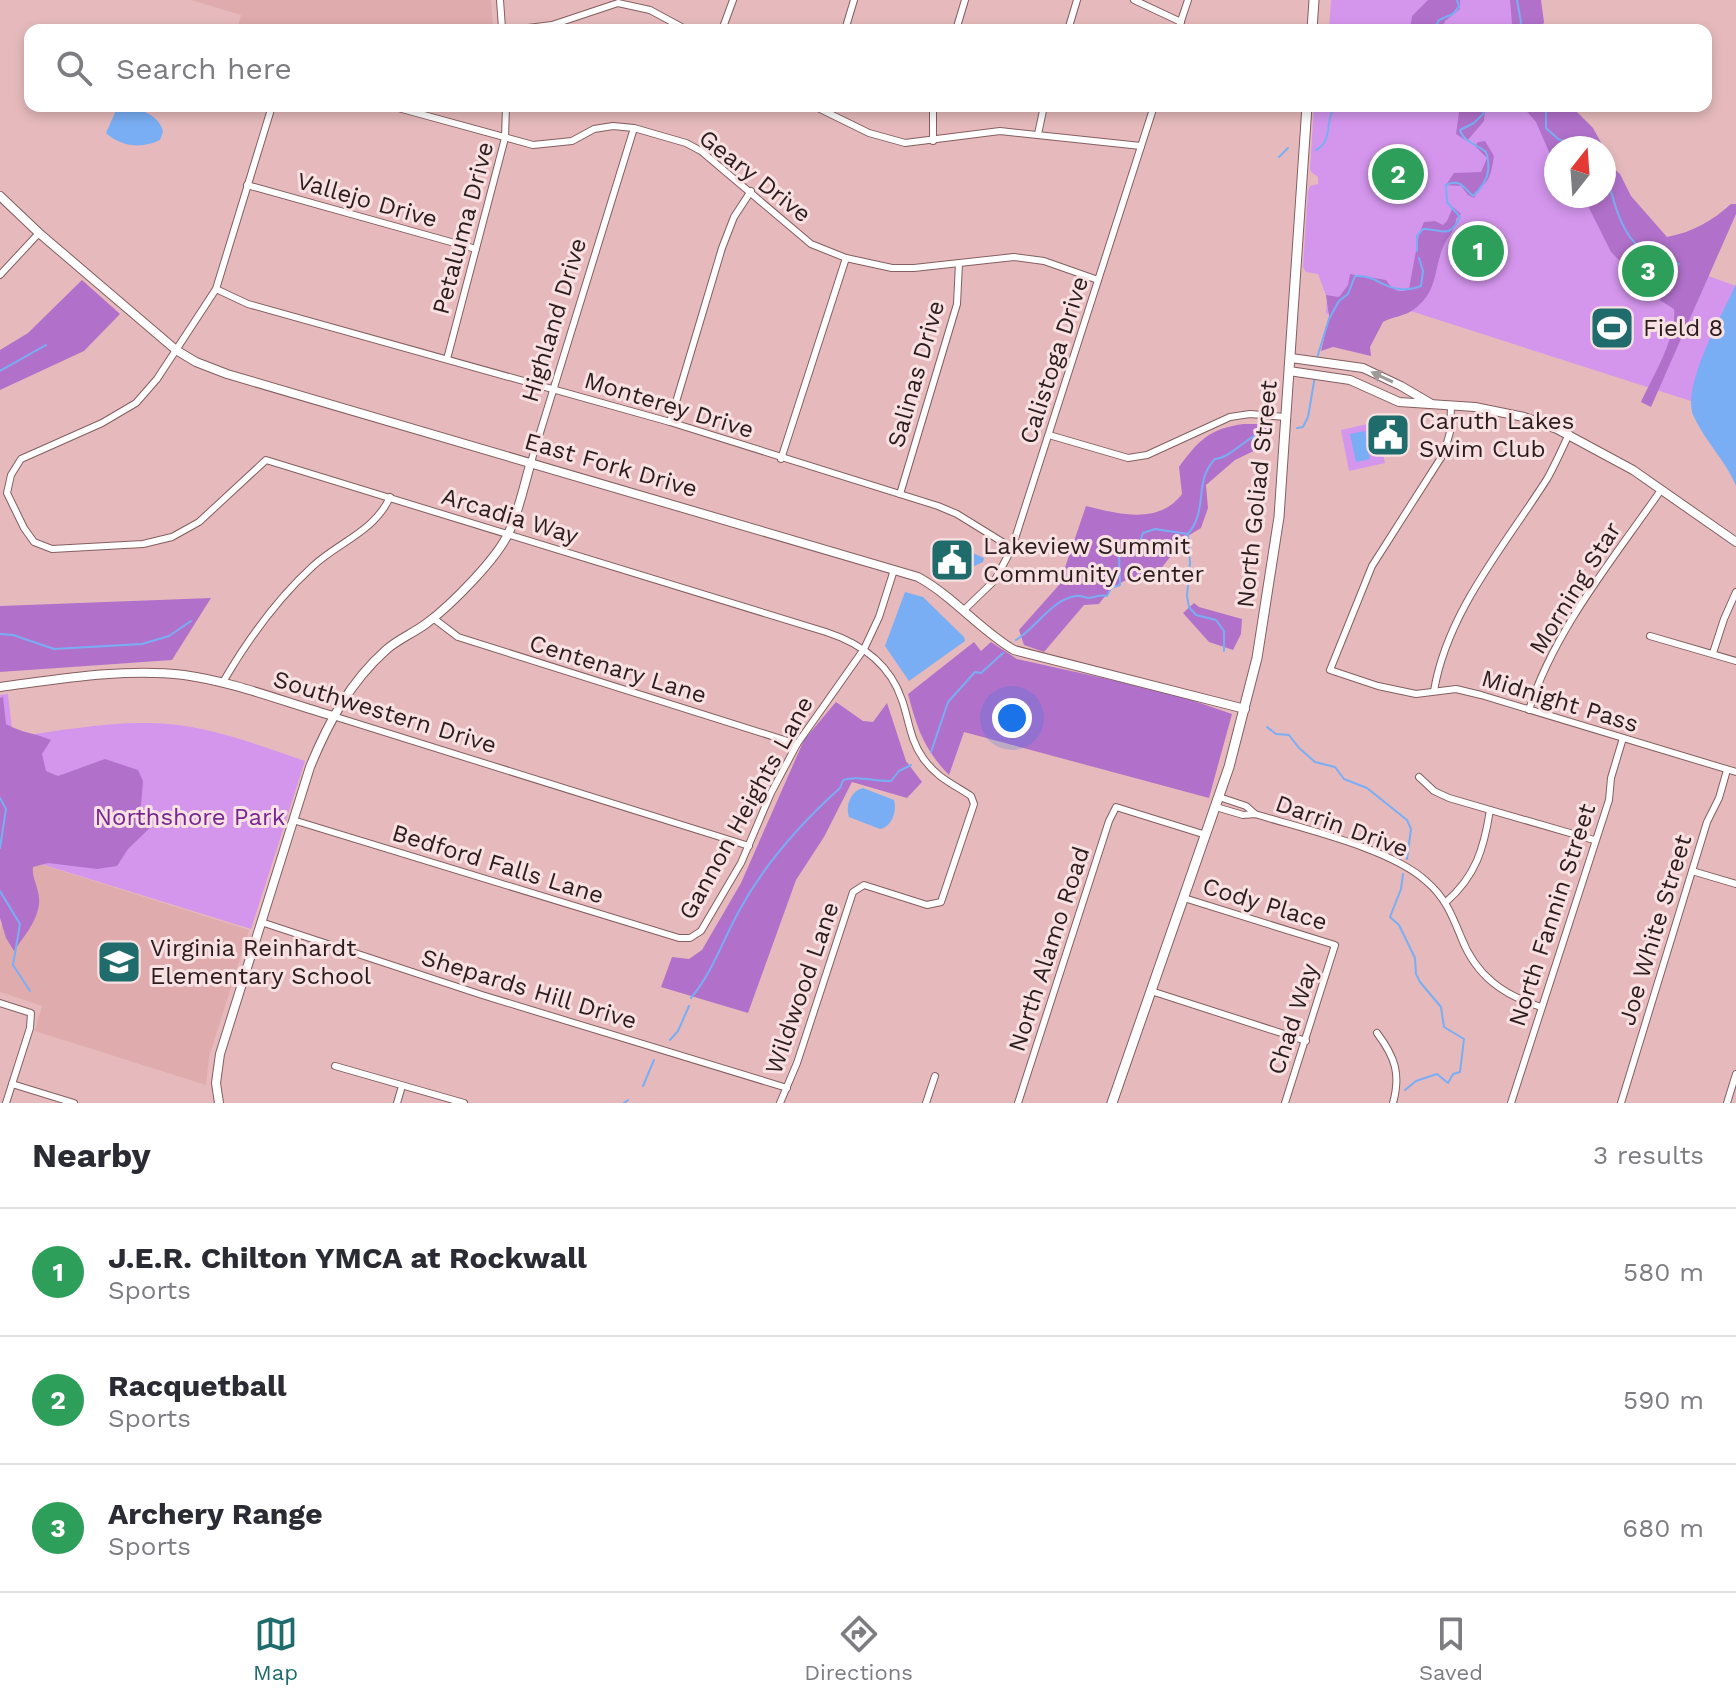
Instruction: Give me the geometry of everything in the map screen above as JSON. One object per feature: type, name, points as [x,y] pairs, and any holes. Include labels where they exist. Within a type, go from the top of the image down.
[{"type":"main road","points":[[1312,24],[1314,0]]},
{"type":"main road","name":"North Goliad Street","points":[[1112,1103],[1217,802],[1245,709],[1262,629],[1274,555],[1286,417],[1307,112]]},
{"type":"street","points":[[500,0],[502,24]]},
{"type":"street","points":[[724,24],[733,0]]},
{"type":"street","points":[[847,24],[854,0]]},
{"type":"street","points":[[958,24],[965,0]]},
{"type":"street","points":[[1070,24],[1077,0]]},
{"type":"street","points":[[1134,0],[1176,24]]},
{"type":"street","points":[[1180,24],[1188,0]]},
{"type":"street","points":[[555,24],[618,2],[650,10],[676,24]]},
{"type":"street","points":[[176,350],[216,289],[270,112]]},
{"type":"street","name":"Geary Drive","points":[[412,112],[533,145],[572,141],[594,129],[613,126],[634,128],[694,147],[751,191],[811,244],[846,258],[892,268],[1025,258],[1044,261],[1098,280]]},
{"type":"street","name":"Petaluma Drive","points":[[447,359],[505,138],[506,112]]},
{"type":"street","points":[[828,112],[869,133],[905,143],[985,132],[1038,134],[1141,146]]},
{"type":"street","points":[[933,112],[933,141]]},
{"type":"street","points":[[1038,134],[1043,112]]},
{"type":"street","name":"Calistoga Drive","points":[[964,610],[995,580],[1012,548],[1152,112]]},
{"type":"street","name":"Highland Drive","points":[[219,1103],[216,1083],[220,1054],[310,767],[333,716],[360,675],[388,647],[456,600],[508,534],[634,128]]},
{"type":"street","name":"Vallejo Drive","points":[[247,185],[476,249]]},
{"type":"street","points":[[670,422],[722,248],[734,217],[751,191]]},
{"type":"street","name":"East Fork Drive","points":[[0,196],[176,350],[196,362],[227,374],[918,577],[938,588],[994,638],[1014,650],[1245,709]]},
{"type":"street","points":[[0,275],[39,233]]},
{"type":"street","points":[[781,459],[846,258]]},
{"type":"street","name":"Salinas Drive","points":[[900,494],[957,304],[959,263]]},
{"type":"street","name":"Monterey Drive","points":[[216,289],[248,304],[670,422],[900,494],[957,514],[1012,548]]},
{"type":"street","name":"Arcadia Way","points":[[176,350],[136,403],[102,423],[21,459],[11,475],[7,493],[34,542],[52,549],[143,544],[172,537],[199,522],[266,460],[826,632],[864,649],[881,663],[896,686],[909,729],[922,757],[942,778],[971,796],[973,809],[942,899],[937,904],[927,905],[868,886],[859,886]]},
{"type":"street","points":[[1291,358],[1363,368],[1434,406]]},
{"type":"street","points":[[1289,371],[1350,380],[1399,402],[1475,407],[1524,417],[1569,434],[1633,470],[1736,542]]},
{"type":"street","name":"Midnight Pass","points":[[1451,407],[1450,432],[1444,453],[1372,566],[1330,670],[1416,694],[1456,689],[1736,772]]},
{"type":"street","points":[[1049,435],[1128,458],[1147,455],[1230,417],[1250,414],[1286,417]]},
{"type":"street","points":[[1434,691],[1438,664],[1462,612],[1549,475],[1569,434]]},
{"type":"street","name":"Morning Star","points":[[1529,710],[1557,644],[1661,490]]},
{"type":"street","points":[[223,682],[273,606],[315,564],[370,524],[384,510],[390,497]]},
{"type":"street","name":"Gannon Heights Lane","points":[[693,937],[701,931],[749,846],[797,744],[864,649],[879,617],[894,570]]},
{"type":"street","points":[[1713,653],[1736,592]]},
{"type":"street","name":"Centenary Lane","points":[[433,618],[446,630],[466,640],[797,744]]},
{"type":"street","points":[[1650,636],[1736,661]]},
{"type":"street","name":"Southwestern Drive","points":[[0,687],[128,673],[181,675],[223,682],[749,846]]},
{"type":"street","name":"North Fannin Street","points":[[1511,1103],[1609,800],[1611,778],[1623,738]]},
{"type":"street","name":"Joe White Street","points":[[1621,1103],[1707,822],[1719,798],[1727,770]]},
{"type":"street","points":[[1419,777],[1434,791],[1449,798],[1594,840]]},
{"type":"street","name":"Darrin Drive","points":[[1217,802],[1243,815],[1255,814],[1395,860],[1423,878],[1446,902],[1466,948],[1481,972],[1509,995],[1541,1007]]},
{"type":"street","name":"North Alamo Road","points":[[1018,1103],[1116,807],[1206,835]]},
{"type":"street","points":[[1446,902],[1463,888],[1475,866],[1490,810]]},
{"type":"street","name":"Bedford Falls Lane","points":[[293,820],[679,938],[693,937]]},
{"type":"street","points":[[1692,871],[1736,884]]},
{"type":"street","name":"Wildwood Lane","points":[[780,1103],[853,892],[859,886]]},
{"type":"street","name":"Cody Place","points":[[1184,898],[1335,945]]},
{"type":"street","name":"Shepards Hill Drive","points":[[261,922],[482,995],[787,1088]]},
{"type":"street","name":"Chad Way","points":[[1285,1103],[1335,945]]},
{"type":"street","points":[[1151,991],[1306,1041]]},
{"type":"street","points":[[0,1003],[31,1013],[30,1028],[6,1103]]},
{"type":"street","points":[[1377,1033],[1389,1048],[1398,1073],[1393,1103]]},
{"type":"street","points":[[335,1066],[464,1103]]},
{"type":"street","points":[[1727,1103],[1736,1074]]},
{"type":"street","points":[[926,1103],[935,1076]]},
{"type":"street","points":[[12,1084],[74,1103]]},
{"type":"street","points":[[397,1103],[402,1086]]},
{"type":"shaded area","points":[[191,0],[491,0],[493,24],[239,24],[241,15]]},
{"type":"shaded area","points":[[1428,0],[1460,0],[1460,9],[1444,24],[1411,24],[1412,16]]},
{"type":"shaded area","points":[[1510,0],[1541,0],[1543,24],[1512,24]]},
{"type":"shaded area","points":[[1459,112],[1485,112],[1484,121],[1467,141],[1456,134]]},
{"type":"shaded area","points":[[1527,112],[1577,112],[1597,136],[1544,136],[1544,140],[1536,122]]},
{"type":"shaded area","points":[[1485,141],[1494,156],[1493,165],[1489,178],[1474,198],[1461,186],[1446,185],[1454,173],[1481,172],[1487,158],[1475,146]]},
{"type":"shaded area","points":[[1616,170],[1631,196],[1667,237],[1694,229],[1731,204],[1736,204],[1736,214],[1651,407],[1641,402],[1668,344],[1674,309],[1623,277],[1622,263],[1611,252],[1589,208],[1616,208]]},
{"type":"shaded area","points":[[1453,207],[1461,214],[1443,247],[1431,289],[1421,303],[1410,312],[1383,322],[1370,347],[1371,356],[1333,347],[1321,351],[1329,316],[1326,295],[1339,297],[1348,285],[1350,274],[1386,280],[1398,291],[1409,289],[1424,222],[1435,221],[1443,225]]},
{"type":"shaded area","points":[[82,280],[120,314],[84,351],[0,390],[0,350],[28,333]]},
{"type":"shaded area","points":[[1243,424],[1261,424],[1269,429],[1262,447],[1235,460],[1206,485],[1208,508],[1201,528],[1186,537],[1159,571],[1125,581],[1099,604],[1084,605],[1044,652],[1024,645],[1019,630],[1059,585],[1086,506],[1137,515],[1162,510],[1182,494],[1179,467],[1193,450],[1213,433]]},
{"type":"shaded area","points":[[211,598],[172,660],[0,672],[0,606]]},
{"type":"shaded area","points":[[1194,603],[1242,619],[1241,634],[1233,650],[1209,642],[1183,613]]},
{"type":"shaded area","points":[[974,642],[981,651],[991,642],[1017,659],[1171,693],[1232,714],[1209,798],[964,732],[949,775],[922,738],[908,694]]},
{"type":"shaded area","points":[[3,697],[6,724],[51,740],[42,754],[46,771],[58,776],[105,759],[138,770],[143,781],[141,806],[155,823],[128,849],[117,866],[97,869],[48,863],[33,867],[38,908],[33,923],[14,951],[0,918],[0,698]]},
{"type":"shaded area","points":[[836,702],[863,721],[873,722],[887,703],[906,761],[922,782],[907,798],[852,782],[824,837],[796,880],[748,1013],[661,987],[672,957],[689,959],[702,950],[741,883],[804,740]]},
{"type":"shaded area","name":"Virginia Reinhardt Elementary School","points":[[21,858],[249,930],[209,1057],[206,1085],[35,1031],[42,1006],[0,992],[0,931]]},
{"type":"green space","points":[[1331,0],[1515,0],[1515,24],[1329,24]]},
{"type":"green space","points":[[1314,112],[1545,112],[1552,136],[1544,136],[1544,208],[1606,208],[1613,241],[1736,286],[1697,403],[1348,291],[1326,315],[1327,298],[1318,274],[1306,272],[1303,267],[1308,191],[1310,186],[1318,184],[1318,177],[1311,172]]},
{"type":"green space","points":[[1376,422],[1385,463],[1349,471],[1341,430]]},
{"type":"green space","name":"Northshore Park","points":[[8,694],[13,737],[115,724],[169,724],[228,736],[305,761],[251,929],[22,858],[0,906],[0,695]]},
{"type":"water","points":[[115,112],[144,112],[157,120],[163,132],[160,140],[146,145],[118,141],[106,133]]},
{"type":"water","points":[[1736,284],[1736,486],[1694,417],[1691,404],[1698,370]]},
{"type":"water","points":[[1365,431],[1373,448],[1368,449],[1370,459],[1356,462],[1350,434]]},
{"type":"water","points":[[966,550],[984,558],[983,562],[968,569],[962,556]]},
{"type":"water","points":[[905,592],[923,597],[965,641],[909,681],[885,646]]},
{"type":"water","points":[[863,788],[894,800],[893,818],[884,828],[849,817],[850,799]]},
{"type":"waterway","points":[[1437,24],[1459,7],[1457,0]]},
{"type":"waterway","points":[[1517,0],[1520,24]]},
{"type":"waterway","points":[[1316,150],[1325,141],[1332,112]]},
{"type":"waterway","points":[[1417,251],[1417,236],[1423,229],[1448,231],[1460,217],[1447,202],[1446,185],[1458,183],[1473,196],[1487,176],[1486,152],[1467,140],[1460,130],[1474,123],[1483,112]]},
{"type":"waterway","points":[[1546,112],[1546,128],[1555,136]]},
{"type":"waterway","points":[[1279,157],[1288,148]]},
{"type":"waterway","points":[[1616,207],[1625,229],[1637,245],[1655,257],[1679,264]]},
{"type":"waterway","points":[[1317,358],[1329,319],[1339,301],[1348,294],[1355,276],[1371,278],[1392,288],[1421,286],[1423,271],[1419,258]]},
{"type":"waterway","points":[[0,371],[46,345]]},
{"type":"waterway","points":[[1297,428],[1303,427],[1308,417],[1315,376]]},
{"type":"waterway","points":[[1016,640],[1067,598],[1107,596],[1111,588],[1120,585],[1119,555],[1137,550],[1143,533],[1155,529],[1188,534],[1198,515],[1208,468],[1215,459],[1262,432]]},
{"type":"waterway","points":[[1188,536],[1189,607],[1196,615],[1216,620],[1224,631],[1224,651]]},
{"type":"waterway","points":[[0,634],[13,635],[54,649],[142,644],[169,636],[191,621]]},
{"type":"waterway","points":[[931,752],[948,702],[975,672],[981,673],[1003,653]]},
{"type":"waterway","points":[[1267,727],[1276,734],[1289,735],[1315,762],[1335,767],[1344,779],[1367,788],[1407,820],[1411,829],[1407,859]]},
{"type":"waterway","points":[[691,998],[760,877],[797,830],[840,788],[843,780],[891,781],[899,771],[911,765]]},
{"type":"waterway","points":[[0,798],[6,809],[0,848]]},
{"type":"waterway","points":[[1403,874],[1401,889],[1390,917],[1399,925],[1415,958],[1420,982],[1441,1007],[1444,1027],[1464,1039],[1460,1072],[1453,1074],[1448,1083],[1437,1074],[1416,1081],[1405,1090]]},
{"type":"waterway","points":[[0,891],[20,924],[13,965],[30,991]]},
{"type":"waterway","points":[[670,1040],[678,1031],[689,1006]]},
{"type":"waterway","points":[[643,1086],[654,1060]]},
{"type":"waterway","points":[[624,1103],[628,1100]]},
{"type":"place","name":"Racquetball","points":[[1398,174]]},
{"type":"place","name":"J.E.R. Chilton YMCA at Rockwall","points":[[1478,251]]},
{"type":"place","name":"Archery Range","points":[[1648,271]]},
{"type":"place","name":"Field 8","points":[[1612,328]]},
{"type":"place","name":"Caruth Lakes Swim Club","points":[[1388,435]]},
{"type":"place","name":"Lakeview Summit Community Center","points":[[952,560]]},
{"type":"place","name":"Virginia Reinhardt Elementary School","points":[[119,962]]}]
